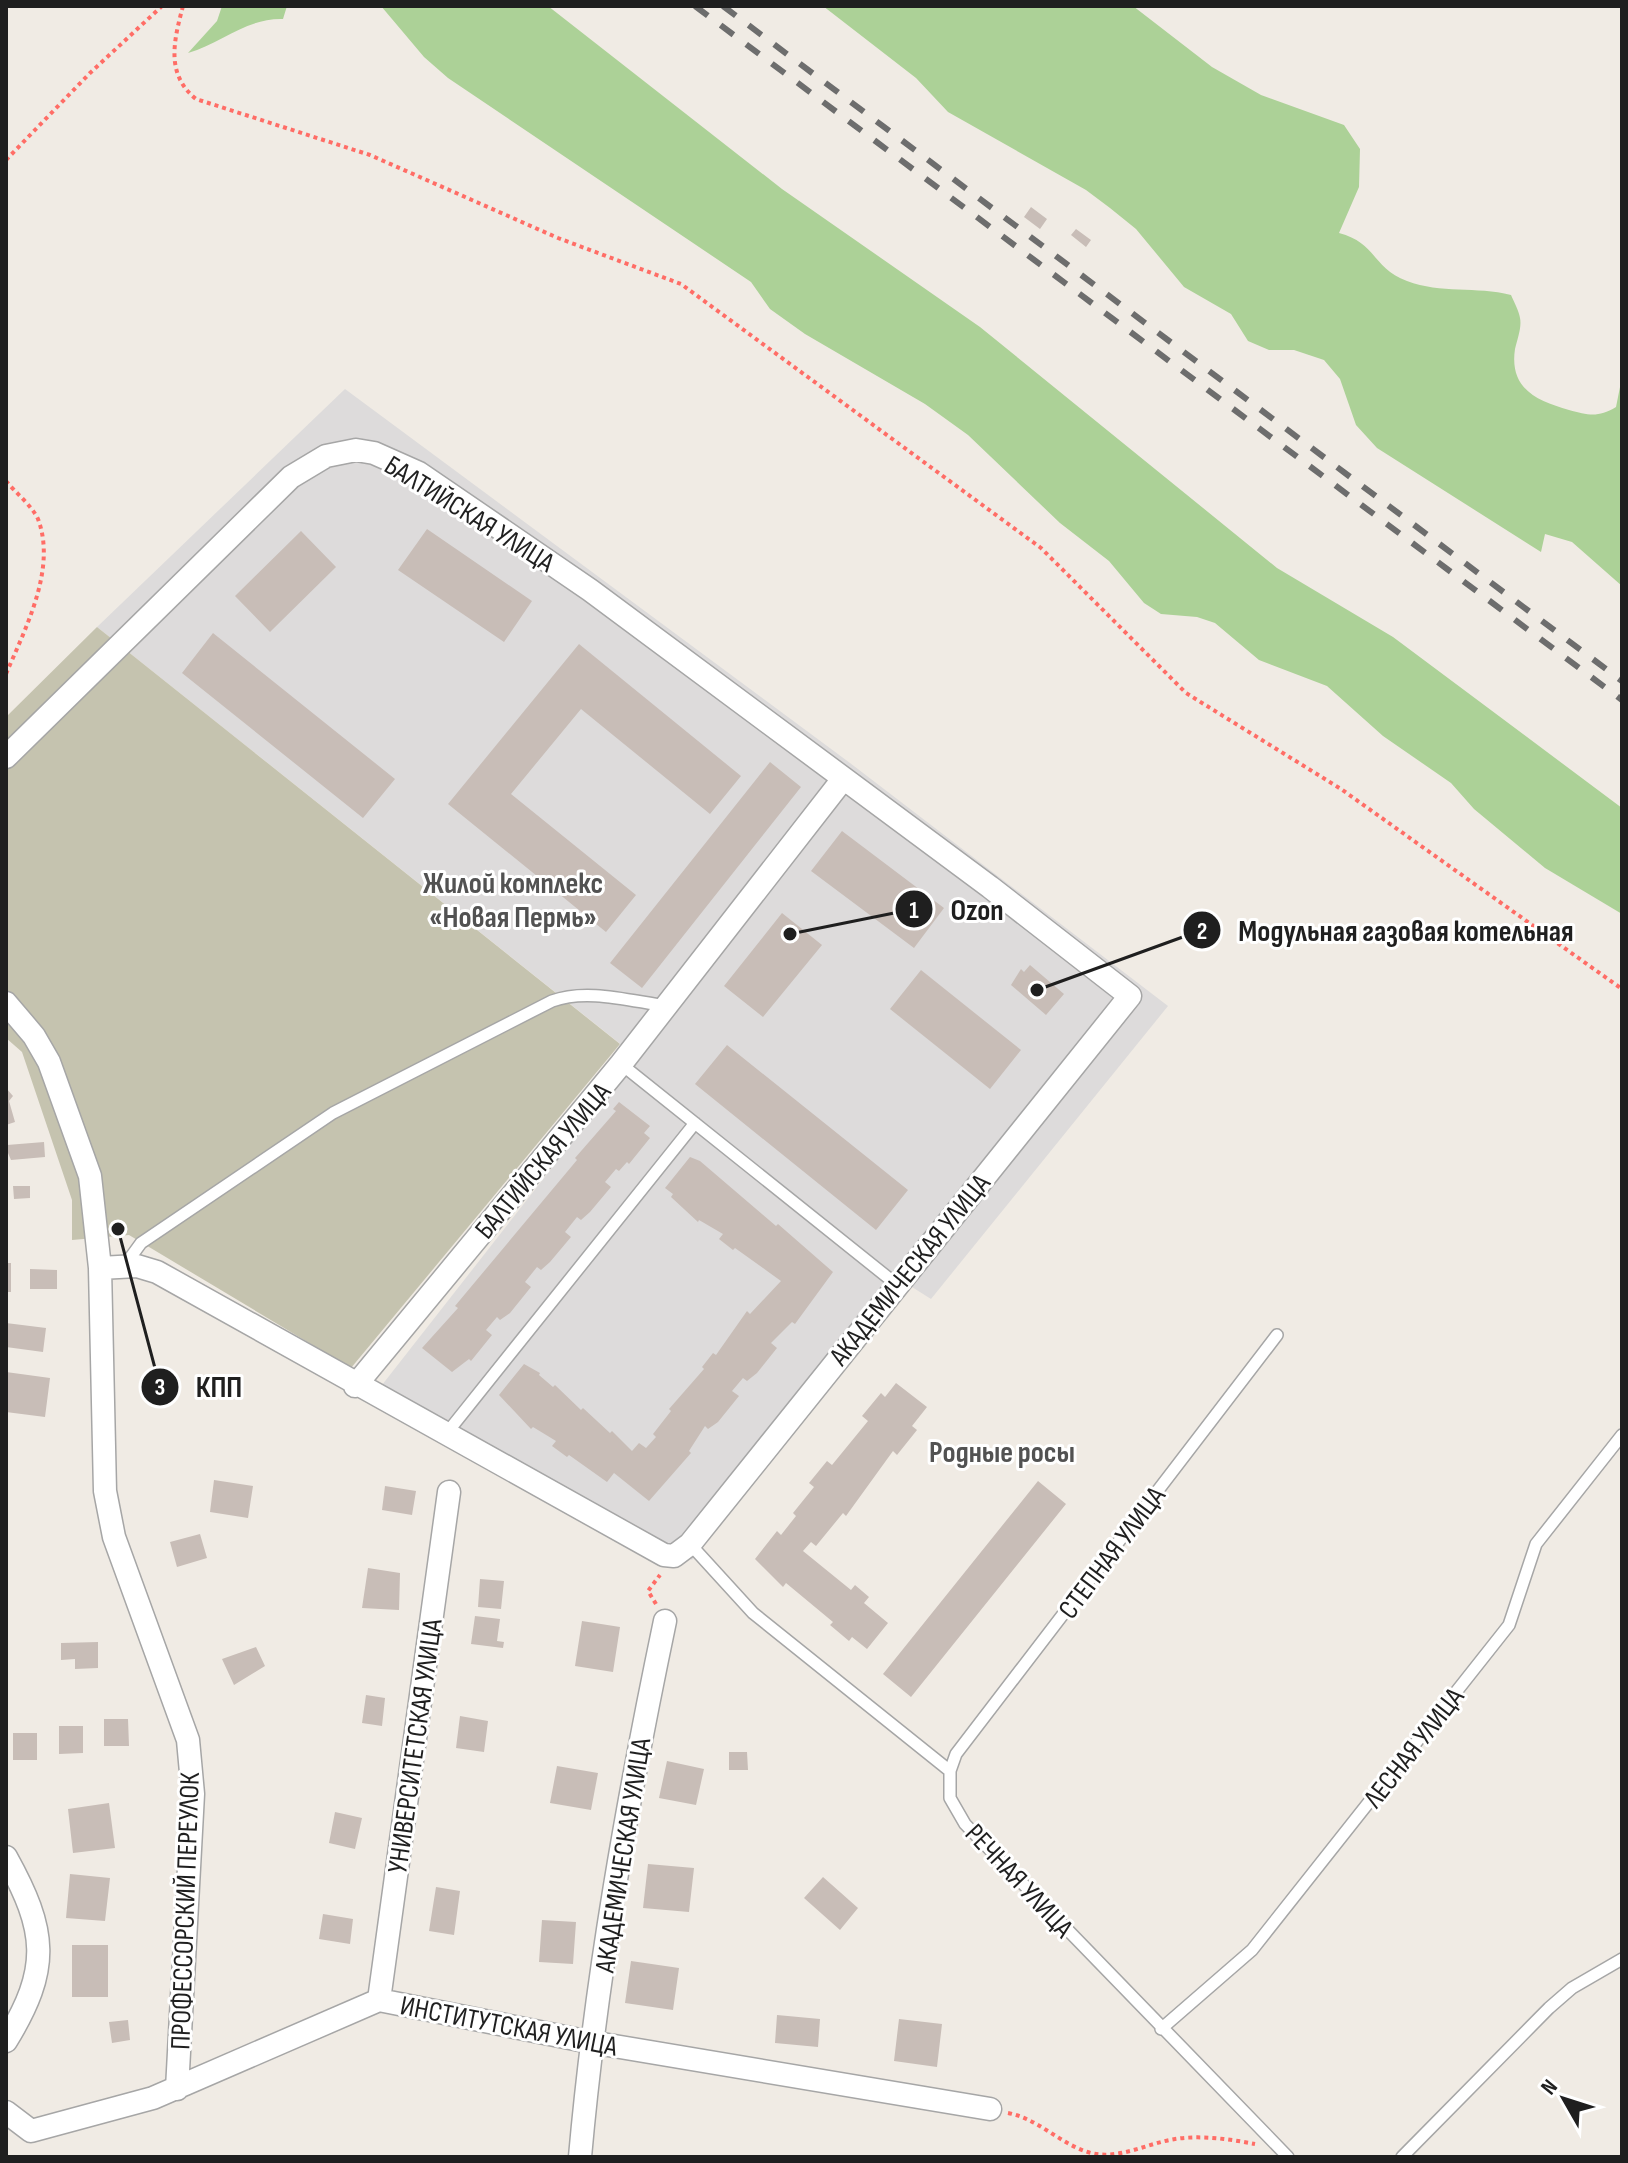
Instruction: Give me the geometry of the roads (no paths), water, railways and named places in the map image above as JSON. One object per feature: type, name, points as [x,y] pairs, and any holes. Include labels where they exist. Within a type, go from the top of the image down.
[{"type":"street","name":"БАЛТИЙСКАЯ УЛИЦА","points":[[6,757],[291,477],[326,456],[356,450],[374,453],[419,473],[590,590],[990,887],[1130,996]]},
{"type":"street","name":"БАЛТИЙСКАЯ УЛИЦА","points":[[355,1386],[621,1064],[843,779]]},
{"type":"street","name":"АКАДЕМИЧЕСКАЯ УЛИЦА","points":[[682,1550],[1130,996]]},
{"type":"street","points":[[6,1003],[34,1036],[49,1062],[82,1145],[94,1202],[100,1268],[125,1265],[157,1272],[355,1386],[664,1555],[682,1550]]},
{"type":"street","name":"ПРОФЕССОРСКИЙ ПЕРЕУЛОК","points":[[100,1268],[105,1491],[114,1537],[188,1740],[193,1794],[177,2089]]},
{"type":"street","name":"УНИВЕРСИТЕТСКАЯ УЛИЦА","points":[[379,2000],[449,1492]]},
{"type":"street","name":"АКАДЕМИЧЕСКАЯ УЛИЦА","points":[[580,2157],[590,2042],[644,1722],[665,1621]]},
{"type":"street","points":[[6,1857],[33,1916],[39,1960],[28,2005],[6,2041]]},
{"type":"street","name":"ИНСТИТУТСКАЯ УЛИЦА","points":[[6,2136],[177,2089],[379,2000],[590,2042],[990,2109]]},
{"type":"street","points":[[6,2112],[31,2131]]},
{"type":"lane","points":[[125,1265],[141,1243],[333,1113],[552,1001],[566,996],[588,995],[667,1006]]},
{"type":"lane","points":[[621,1064],[896,1284]]},
{"type":"lane","points":[[446,1435],[695,1123]]},
{"type":"lane","name":"СТЕПНАЯ УЛИЦА","points":[[950,1771],[956,1754],[1277,1335]]},
{"type":"lane","name":"ЛЕСНАЯ УЛИЦА","points":[[1161,2029],[1252,1950],[1509,1625],[1536,1544],[1622,1435]]},
{"type":"lane","points":[[682,1550],[753,1613],[950,1771]]},
{"type":"lane","name":"РЕЧНАЯ УЛИЦА","points":[[950,1771],[950,1798],[965,1824],[1161,2029],[1285,2153]]},
{"type":"lane","points":[[1402,2157],[1549,2008],[1572,1988],[1622,1959]]},
{"type":"railway","points":[[695,6],[1622,700]]},
{"type":"railway","points":[[723,6],[1622,681]]},
{"type":"place","name":"Ozon","points":[[790,934]]},
{"type":"place","name":"Модульная газовая котельная","points":[[1037,990]]},
{"type":"place","name":"КПП","points":[[118,1229]]},
{"type":"district","name":"Жилой комплекс «Новая Пермь»","points":[[513,900]]},
{"type":"district","name":"Родные росы","points":[[1002,1452]]}]
